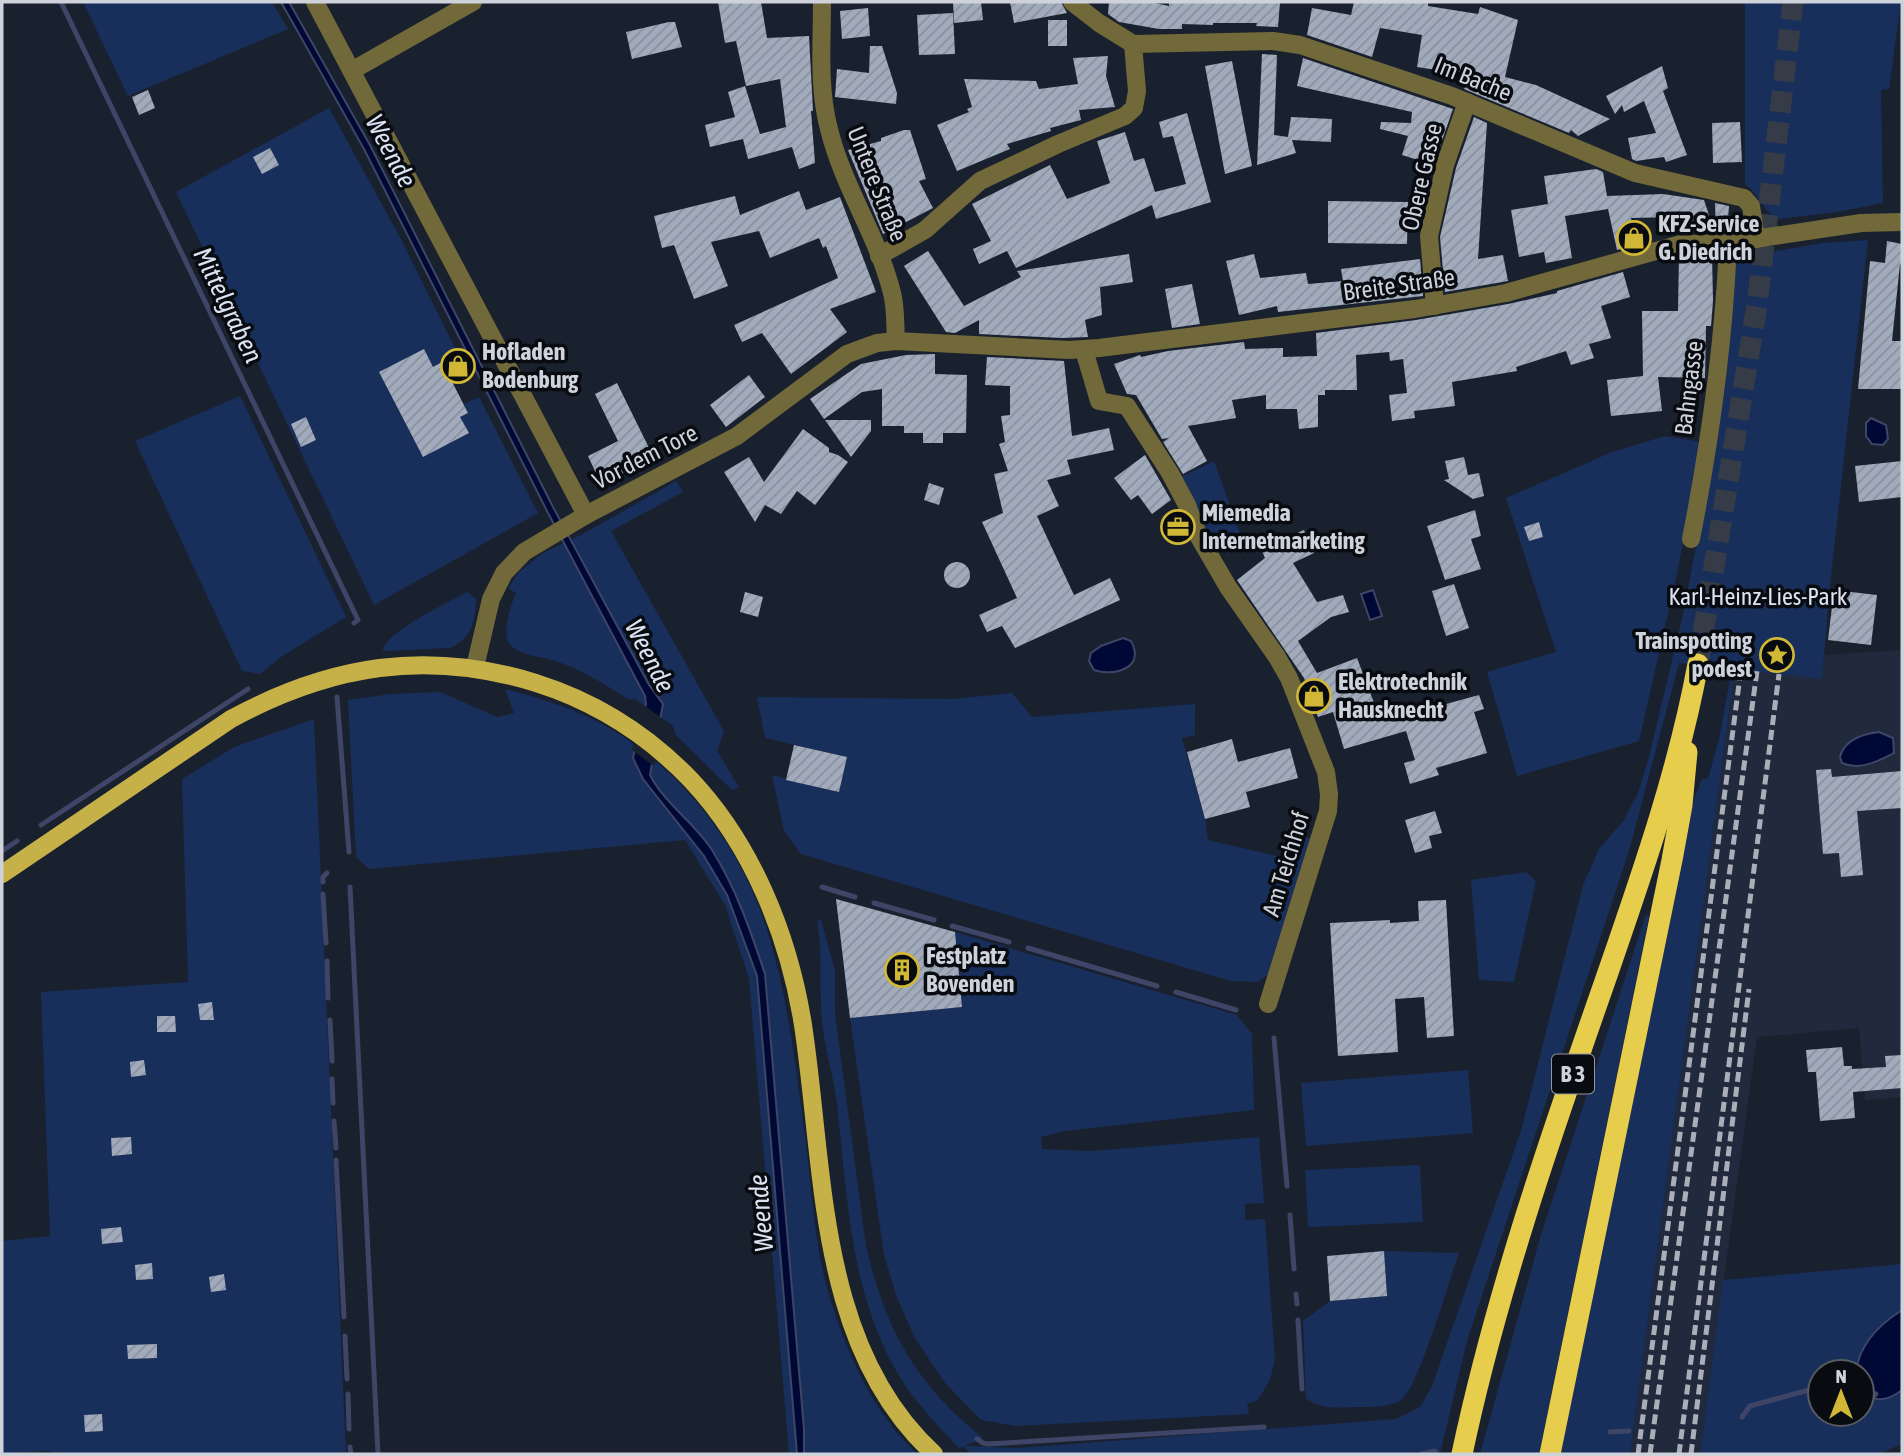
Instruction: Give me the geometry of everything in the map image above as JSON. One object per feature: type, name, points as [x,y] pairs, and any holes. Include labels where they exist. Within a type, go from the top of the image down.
[{"type":"highway","name":"B 3","points":[[1463,1447],[1499,1304],[1622,934],[1678,750],[1697,674],[1682,804],[1672,860],[1550,1454]]},
{"type":"main road","points":[[2,874],[199,740],[263,702],[320,680],[379,667],[431,664],[475,667],[567,693],[623,722],[682,770],[710,800],[727,823],[758,879],[784,944],[802,1022],[827,1220],[842,1297],[858,1343],[879,1382],[902,1419],[934,1454]]},
{"type":"street","points":[[315,2],[353,70],[580,518]]},
{"type":"street","points":[[353,70],[473,2]]},
{"type":"street","name":"Untere Straße","points":[[822,2],[822,76],[829,132],[846,183],[879,256],[893,295],[896,341]]},
{"type":"street","points":[[879,256],[926,230],[980,181],[1125,116],[1134,108],[1137,92],[1133,44],[1077,7]]},
{"type":"street","name":"Im Bache","points":[[1133,44],[1288,42],[1402,78],[1466,102],[1635,173],[1744,198],[1751,206],[1756,239]]},
{"type":"street","name":"Obere Gasse","points":[[1435,306],[1429,236],[1445,165],[1466,102]]},
{"type":"street","name":"Breite Straße","points":[[896,341],[1084,350],[1435,306],[1506,293],[1681,244],[1728,243],[1849,225],[1902,222]]},
{"type":"street","name":"Bahngasse","points":[[1691,539],[1711,414],[1726,290],[1728,243]]},
{"type":"street","name":"Vor dem Tore","points":[[475,667],[491,599],[514,560],[547,536],[737,436],[847,354],[877,343],[896,341]]},
{"type":"street","name":"Am Teichhof","points":[[1084,350],[1099,401],[1127,405],[1170,473],[1187,505],[1199,537],[1228,587],[1277,657],[1300,703],[1326,772],[1329,783],[1328,811],[1268,1004]]},
{"type":"shaded area","points":[[281,2],[289,2],[371,147],[553,507],[649,685],[663,704],[650,775],[663,795],[712,850],[736,895],[754,942],[765,974],[804,1454],[797,1454],[757,976],[727,895],[704,856],[643,779],[633,758],[646,704],[645,696],[547,511],[364,149]]},
{"type":"shaded area","points":[[1871,418],[1886,425],[1888,439],[1883,445],[1872,444],[1866,436],[1866,423]]},
{"type":"shaded area","points":[[1373,590],[1382,616],[1370,620],[1361,594]]},
{"type":"shaded area","points":[[1123,638],[1131,641],[1135,650],[1131,664],[1118,671],[1094,670],[1089,661],[1091,653]]},
{"type":"shaded area","points":[[1902,650],[1902,1097],[1865,1100],[1859,1028],[1757,1037],[1700,1454],[1630,1454],[1734,674],[1739,669],[1822,678],[1824,655]]},
{"type":"shaded area","points":[[1879,732],[1893,738],[1894,753],[1862,765],[1842,763],[1842,751],[1850,742]]},
{"type":"shaded area","points":[[1902,1310],[1902,1390],[1888,1398],[1878,1399],[1876,1358],[1859,1358],[1866,1344],[1886,1322]]},
{"type":"green space","points":[[83,2],[272,2],[288,29],[128,96]]},
{"type":"green space","points":[[1745,2],[1901,2],[1889,89],[1881,90],[1883,203],[1778,219],[1768,212],[1745,184]]},
{"type":"green space","points":[[329,108],[401,239],[458,354],[388,390],[414,440],[468,413],[464,404],[479,397],[538,513],[374,605],[176,192]]},
{"type":"green space","name":"Karl-Heinz-Lies-Park","points":[[1868,240],[1822,679],[1679,663],[1629,851],[1467,1341],[1440,1454],[971,1454],[963,1446],[960,1449],[924,1410],[894,1367],[879,1336],[859,1272],[848,1206],[837,1104],[823,1029],[817,921],[821,920],[835,970],[835,1014],[866,1246],[874,1276],[883,1304],[906,1353],[939,1397],[983,1438],[965,1446],[1019,1448],[1396,1419],[1420,1407],[1432,1386],[1521,1131],[1583,885],[1599,849],[1624,820],[1638,793],[1649,757],[1684,610],[1705,498],[1736,258],[1822,243]]},
{"type":"green space","points":[[240,396],[346,617],[281,657],[260,674],[242,671],[135,441]]},
{"type":"green space","points":[[1665,436],[1702,442],[1677,574],[1639,741],[1517,776],[1487,672],[1556,652],[1506,498],[1612,452]]},
{"type":"green space","points":[[1214,461],[1243,542],[1223,549],[1214,548],[1208,539],[1181,477]]},
{"type":"green space","points":[[676,481],[683,492],[611,531],[724,731],[717,751],[739,787],[732,790],[676,735],[673,726],[634,698],[630,700],[572,668],[521,652],[508,641],[508,616],[516,593],[508,588],[519,572],[543,553],[583,534]]},
{"type":"green space","points":[[467,592],[476,599],[475,614],[471,628],[463,640],[450,648],[383,651],[387,643],[406,626]]},
{"type":"green space","points":[[1731,674],[1734,674],[1630,1454],[1559,1454],[1694,799],[1702,779],[1708,779],[1719,739]]},
{"type":"green space","points":[[505,689],[584,715],[636,746],[686,790],[726,843],[743,872],[768,933],[786,1008],[817,1238],[830,1298],[847,1346],[870,1394],[895,1431],[917,1454],[789,1454],[749,978],[725,905],[685,840],[369,869],[356,857],[348,700],[391,694],[440,692],[498,717],[514,713]]},
{"type":"green space","points":[[1012,693],[1032,717],[1195,704],[1195,735],[1182,738],[1205,819],[1208,840],[1294,860],[1303,836],[1312,839],[1270,973],[1258,982],[1231,981],[801,854],[784,831],[772,775],[839,792],[847,757],[765,738],[757,697],[952,699]]},
{"type":"green space","points":[[314,719],[346,1454],[60,1454],[47,1451],[2,1454],[2,1241],[50,1236],[41,992],[188,982],[182,779],[234,747]]},
{"type":"green space","points":[[1526,872],[1536,881],[1514,982],[1479,980],[1471,880]]},
{"type":"green space","points":[[1646,914],[1649,917],[1539,1454],[1480,1454],[1540,1238]]},
{"type":"green space","points":[[955,932],[1237,1015],[1252,1034],[1254,1110],[1065,1131],[1041,1137],[1042,1149],[1092,1151],[1259,1137],[1264,1203],[1245,1204],[1245,1220],[1265,1219],[1275,1360],[1270,1380],[1258,1400],[1247,1404],[1249,1414],[1016,1426],[981,1420],[945,1383],[915,1338],[897,1298],[884,1255],[850,1018],[962,1007]]},
{"type":"green space","points":[[1468,1070],[1473,1133],[1306,1146],[1301,1083]]},
{"type":"green space","points":[[1420,1165],[1423,1222],[1308,1227],[1305,1170]]},
{"type":"green space","points":[[1384,1251],[1459,1253],[1416,1376],[1401,1400],[1390,1404],[1340,1408],[1317,1404],[1306,1398],[1303,1321],[1330,1301],[1387,1296]]},
{"type":"green space","points":[[1902,1264],[1902,1444],[1879,1454],[1700,1454],[1723,1280]]},
{"type":"pier","points":[[642,704],[663,719],[654,766],[632,750]]},
{"type":"building","points":[[718,2],[761,2],[767,38],[809,36],[815,163],[799,169],[792,147],[748,159],[743,139],[710,147],[705,125],[735,117],[728,92],[745,86],[760,134],[786,127],[780,79],[746,86],[736,41],[725,43]]},
{"type":"building","points":[[953,2],[981,2],[983,20],[954,23]]},
{"type":"building","points":[[1010,2],[1061,2],[1067,13],[1014,23]]},
{"type":"building","points":[[1109,2],[1150,2],[1169,6],[1169,2],[1280,2],[1278,27],[1256,26],[1257,23],[1213,23],[1182,24],[1182,29],[1159,29],[1119,22],[1108,14]]},
{"type":"building","points":[[1354,2],[1428,2],[1428,6],[1478,14],[1480,7],[1518,20],[1505,77],[1536,85],[1610,119],[1578,136],[1571,130],[1569,133],[1464,89],[1469,75],[1417,67],[1422,35],[1380,28],[1372,57],[1307,35],[1312,8],[1351,15]]},
{"type":"building","points":[[868,8],[870,36],[842,39],[840,11]]},
{"type":"building","points":[[953,13],[955,54],[919,55],[917,15]]},
{"type":"building","points":[[1048,20],[1067,20],[1067,46],[1048,46]]},
{"type":"building","points":[[675,22],[682,47],[632,59],[626,32]]},
{"type":"building","points":[[870,46],[882,46],[897,93],[896,104],[835,97],[837,69],[869,73]]},
{"type":"building","points":[[1262,54],[1277,55],[1274,135],[1288,137],[1291,117],[1332,119],[1331,142],[1292,140],[1296,153],[1257,165]]},
{"type":"building","points":[[1108,56],[1106,76],[1115,107],[1079,110],[1081,120],[1007,144],[1010,149],[957,171],[937,125],[969,112],[967,109],[972,107],[964,79],[1036,81],[1039,89],[1078,84],[1073,58]]},
{"type":"building","points":[[1303,58],[1453,109],[1438,152],[1423,147],[1418,160],[1402,155],[1408,136],[1380,129],[1381,122],[1411,123],[1412,112],[1297,86]]},
{"type":"building","points":[[1232,61],[1252,166],[1225,174],[1205,66]]},
{"type":"building","points":[[1662,66],[1668,88],[1663,91],[1687,155],[1666,162],[1664,157],[1636,161],[1632,159],[1628,138],[1656,133],[1644,101],[1624,112],[1622,105],[1615,114],[1606,96]]},
{"type":"building","points":[[148,90],[155,108],[139,115],[132,97]]},
{"type":"building","points":[[1187,113],[1211,202],[1156,219],[1152,205],[1016,268],[1007,251],[979,264],[973,249],[991,241],[972,204],[1050,165],[1067,199],[1110,183],[1097,141],[1125,132],[1134,161],[1144,158],[1155,192],[1186,184],[1173,136],[1163,138],[1159,122]]},
{"type":"building","points":[[1474,117],[1487,123],[1478,259],[1503,255],[1508,281],[1445,292],[1440,237],[1456,168]]},
{"type":"building","points":[[1740,122],[1742,162],[1713,163],[1712,123]]},
{"type":"building","points":[[910,130],[926,179],[919,181],[933,208],[883,234],[848,150],[881,141],[881,138]]},
{"type":"building","points":[[270,148],[279,165],[262,174],[253,157]]},
{"type":"building","points":[[1596,169],[1603,172],[1607,196],[1663,194],[1704,200],[1712,232],[1679,233],[1678,217],[1631,218],[1636,245],[1617,250],[1608,209],[1565,216],[1572,258],[1546,263],[1544,252],[1519,257],[1511,210],[1548,204],[1544,176]]},
{"type":"building","points":[[799,191],[806,210],[840,197],[876,292],[830,309],[847,332],[791,374],[762,333],[742,342],[734,325],[838,278],[826,246],[823,248],[819,238],[770,258],[759,231],[711,242],[728,286],[694,299],[674,245],[662,248],[654,216],[735,196],[740,215]]},
{"type":"building","points":[[1328,201],[1408,202],[1407,244],[1328,243]]},
{"type":"building","points":[[1715,203],[1729,206],[1727,232],[1716,232]]},
{"type":"building","points":[[1887,241],[1902,244],[1902,265],[1900,264],[1892,341],[1902,341],[1902,389],[1858,389],[1870,261],[1885,263]]},
{"type":"building","points":[[928,251],[964,306],[1021,277],[1017,271],[1129,254],[1133,282],[1100,287],[1102,315],[1085,320],[1088,337],[979,334],[979,320],[955,333],[946,332],[904,266]]},
{"type":"building","points":[[1254,254],[1260,278],[1306,273],[1308,284],[1343,281],[1341,269],[1420,259],[1423,296],[1278,312],[1277,306],[1239,315],[1226,261]]},
{"type":"building","points":[[1712,255],[1713,301],[1711,326],[1706,326],[1705,378],[1658,377],[1662,411],[1611,416],[1607,380],[1643,376],[1642,311],[1678,311],[1679,256]]},
{"type":"building","points":[[1623,272],[1630,297],[1601,306],[1611,338],[1589,344],[1594,358],[1571,365],[1566,351],[1516,367],[1517,371],[1452,382],[1455,406],[1414,411],[1415,418],[1392,421],[1389,395],[1407,393],[1403,359],[1390,361],[1389,352],[1356,355],[1357,390],[1325,390],[1325,395],[1318,395],[1318,427],[1299,429],[1297,409],[1266,409],[1266,395],[1232,400],[1236,418],[1188,426],[1207,461],[1183,474],[1163,442],[1169,438],[1162,439],[1136,395],[1127,394],[1114,364],[1140,355],[1141,357],[1244,342],[1245,349],[1283,348],[1283,357],[1317,356],[1316,333],[1508,304],[1557,293]]},
{"type":"building","points":[[1192,284],[1200,324],[1172,328],[1165,289]]},
{"type":"building","points":[[424,349],[433,367],[442,362],[468,413],[460,417],[469,433],[423,457],[379,372]]},
{"type":"building","points":[[935,354],[935,374],[967,375],[966,433],[943,433],[943,443],[923,443],[923,433],[904,433],[904,426],[882,426],[882,389],[862,392],[824,419],[810,399],[861,364],[906,355]]},
{"type":"building","points":[[987,357],[1064,361],[1072,436],[1109,428],[1114,450],[1067,460],[1071,474],[1047,480],[1059,506],[1037,516],[1074,595],[1110,578],[1120,600],[1015,648],[1002,626],[987,632],[979,615],[1017,598],[982,522],[1003,513],[994,474],[1008,471],[999,444],[1005,442],[1001,416],[1010,415],[1010,386],[985,385]]},
{"type":"building","points":[[749,375],[765,397],[726,427],[710,405]]},
{"type":"building","points":[[617,383],[654,458],[601,484],[588,456],[618,441],[595,394]]},
{"type":"building","points":[[306,417],[316,440],[301,447],[291,424]]},
{"type":"building","points":[[825,420],[871,420],[871,431],[851,457]]},
{"type":"building","points":[[803,429],[829,448],[829,452],[848,462],[815,505],[797,491],[781,514],[765,505],[755,522],[724,472],[749,457],[764,482]]},
{"type":"building","points":[[1145,455],[1171,500],[1152,514],[1138,495],[1131,500],[1114,478]]},
{"type":"building","points":[[1464,457],[1468,475],[1479,473],[1484,496],[1473,499],[1444,480],[1449,479],[1445,461]]},
{"type":"building","points":[[1902,461],[1902,497],[1859,502],[1855,466]]},
{"type":"building","points":[[929,483],[944,488],[939,505],[924,500]]},
{"type":"building","points":[[1475,510],[1481,536],[1471,539],[1481,569],[1445,580],[1427,526]]},
{"type":"building","points":[[1539,522],[1543,537],[1529,541],[1524,527]]},
{"type":"building","points":[[1304,530],[1314,553],[1293,563],[1317,602],[1343,595],[1349,612],[1331,617],[1298,641],[1317,673],[1357,658],[1379,716],[1423,706],[1424,710],[1479,695],[1484,709],[1474,712],[1487,753],[1436,768],[1439,775],[1410,784],[1404,763],[1415,760],[1406,731],[1344,749],[1333,712],[1318,717],[1304,678],[1237,580],[1265,558],[1261,549]]},
{"type":"building","points":[[957,562],[966,566],[970,575],[966,584],[957,588],[948,584],[944,575],[948,566]]},
{"type":"building","points":[[1454,584],[1469,628],[1446,636],[1432,591]]},
{"type":"building","points":[[1834,590],[1877,595],[1871,645],[1828,640]]},
{"type":"building","points":[[745,592],[763,597],[758,617],[740,612]]},
{"type":"building","points":[[1232,739],[1238,762],[1290,748],[1298,778],[1246,792],[1250,807],[1205,819],[1187,752]]},
{"type":"building","points":[[794,745],[847,757],[839,792],[786,780]]},
{"type":"building","points":[[1831,769],[1832,777],[1902,771],[1902,808],[1857,811],[1863,875],[1841,877],[1839,853],[1823,854],[1816,770]]},
{"type":"building","points":[[1435,811],[1442,833],[1429,836],[1432,848],[1415,853],[1405,820]]},
{"type":"building","name":"Festplatz Bovenden","points":[[836,899],[955,932],[962,1007],[850,1018]]},
{"type":"building","points":[[1446,900],[1454,1036],[1427,1038],[1424,997],[1395,999],[1398,1052],[1338,1056],[1330,923],[1419,921],[1418,901]]},
{"type":"building","points":[[212,1002],[214,1020],[200,1020],[198,1004]]},
{"type":"building","points":[[157,1016],[175,1016],[176,1032],[157,1032]]},
{"type":"building","points":[[1842,1047],[1844,1066],[1852,1066],[1852,1069],[1886,1067],[1885,1056],[1902,1055],[1902,1088],[1853,1092],[1855,1118],[1820,1121],[1816,1072],[1808,1072],[1806,1050]]},
{"type":"building","points":[[144,1060],[146,1075],[131,1077],[130,1062]]},
{"type":"building","points":[[131,1137],[132,1154],[112,1156],[111,1138]]},
{"type":"building","points":[[121,1227],[123,1242],[102,1244],[101,1229]]},
{"type":"building","points":[[1384,1251],[1387,1296],[1330,1301],[1327,1256]]},
{"type":"building","points":[[152,1263],[153,1279],[136,1280],[135,1265]]},
{"type":"building","points":[[224,1274],[226,1290],[211,1292],[209,1277]]},
{"type":"building","points":[[157,1344],[157,1358],[128,1359],[127,1345]]},
{"type":"building","points":[[102,1414],[103,1431],[85,1432],[84,1415]]},
{"type":"waterway","name":"Mittelgraben","points":[[61,2],[358,620],[354,623]]},
{"type":"waterway","points":[[41,825],[248,689]]},
{"type":"waterway","points":[[337,697],[349,852]]},
{"type":"waterway","points":[[2,851],[17,841]]},
{"type":"waterway","points":[[323,882],[327,873]]},
{"type":"waterway","points":[[350,887],[378,1454]]},
{"type":"waterway","points":[[822,887],[855,897]]},
{"type":"waterway","points":[[323,894],[326,943]]},
{"type":"waterway","points":[[874,903],[934,920]]},
{"type":"waterway","points":[[952,926],[1009,942]]},
{"type":"waterway","points":[[1028,948],[1157,986]]},
{"type":"waterway","points":[[327,961],[328,998]]},
{"type":"waterway","points":[[1176,992],[1236,1010]]},
{"type":"waterway","points":[[330,1020],[332,1061]]},
{"type":"waterway","points":[[1274,1038],[1287,1186]]},
{"type":"waterway","points":[[332,1079],[333,1103]]},
{"type":"waterway","points":[[334,1121],[336,1148]]},
{"type":"waterway","points":[[336,1160],[344,1317]]},
{"type":"waterway","points":[[1290,1215],[1294,1269]]},
{"type":"waterway","points":[[1296,1294],[1297,1304]]},
{"type":"waterway","points":[[1298,1320],[1302,1389]]},
{"type":"waterway","points":[[345,1336],[347,1379]]},
{"type":"waterway","points":[[1742,1417],[1750,1406],[1806,1391]]},
{"type":"waterway","points":[[348,1394],[349,1429]]},
{"type":"waterway","points":[[977,1439],[988,1444],[1264,1427]]},
{"type":"waterway","points":[[1610,1432],[1629,1431]]},
{"type":"waterway","points":[[350,1447],[351,1454]]},
{"type":"waterway","points":[[1422,1454],[1435,1451]]},
{"type":"tunnel","points":[[1698,664],[1757,305],[1793,2]]},
{"type":"railway","points":[[1638,1454],[1741,669]]},
{"type":"railway","points":[[1650,1454],[1757,671]]},
{"type":"railway","points":[[1679,1454],[1779,674]]},
{"type":"railway","points":[[1691,1454],[1749,989]]},
{"type":"place","name":"KFZ-Service G. Diedrich","points":[[1634,238]]},
{"type":"place","name":"Hofladen Bodenburg","points":[[458,366]]},
{"type":"place","name":"Miemedia Internetmarketing","points":[[1178,527]]},
{"type":"place","name":"Trainspotting podest","points":[[1777,655]]},
{"type":"place","name":"Elektrotechnik Hausknecht","points":[[1314,696]]},
{"type":"place","name":"Festplatz Bovenden","points":[[902,970]]},
{"type":"water label","name":"Weende","points":[[391,151]]},
{"type":"water label","name":"Weende","points":[[650,656]]},
{"type":"water label","name":"Weende","points":[[761,1213]]}]
